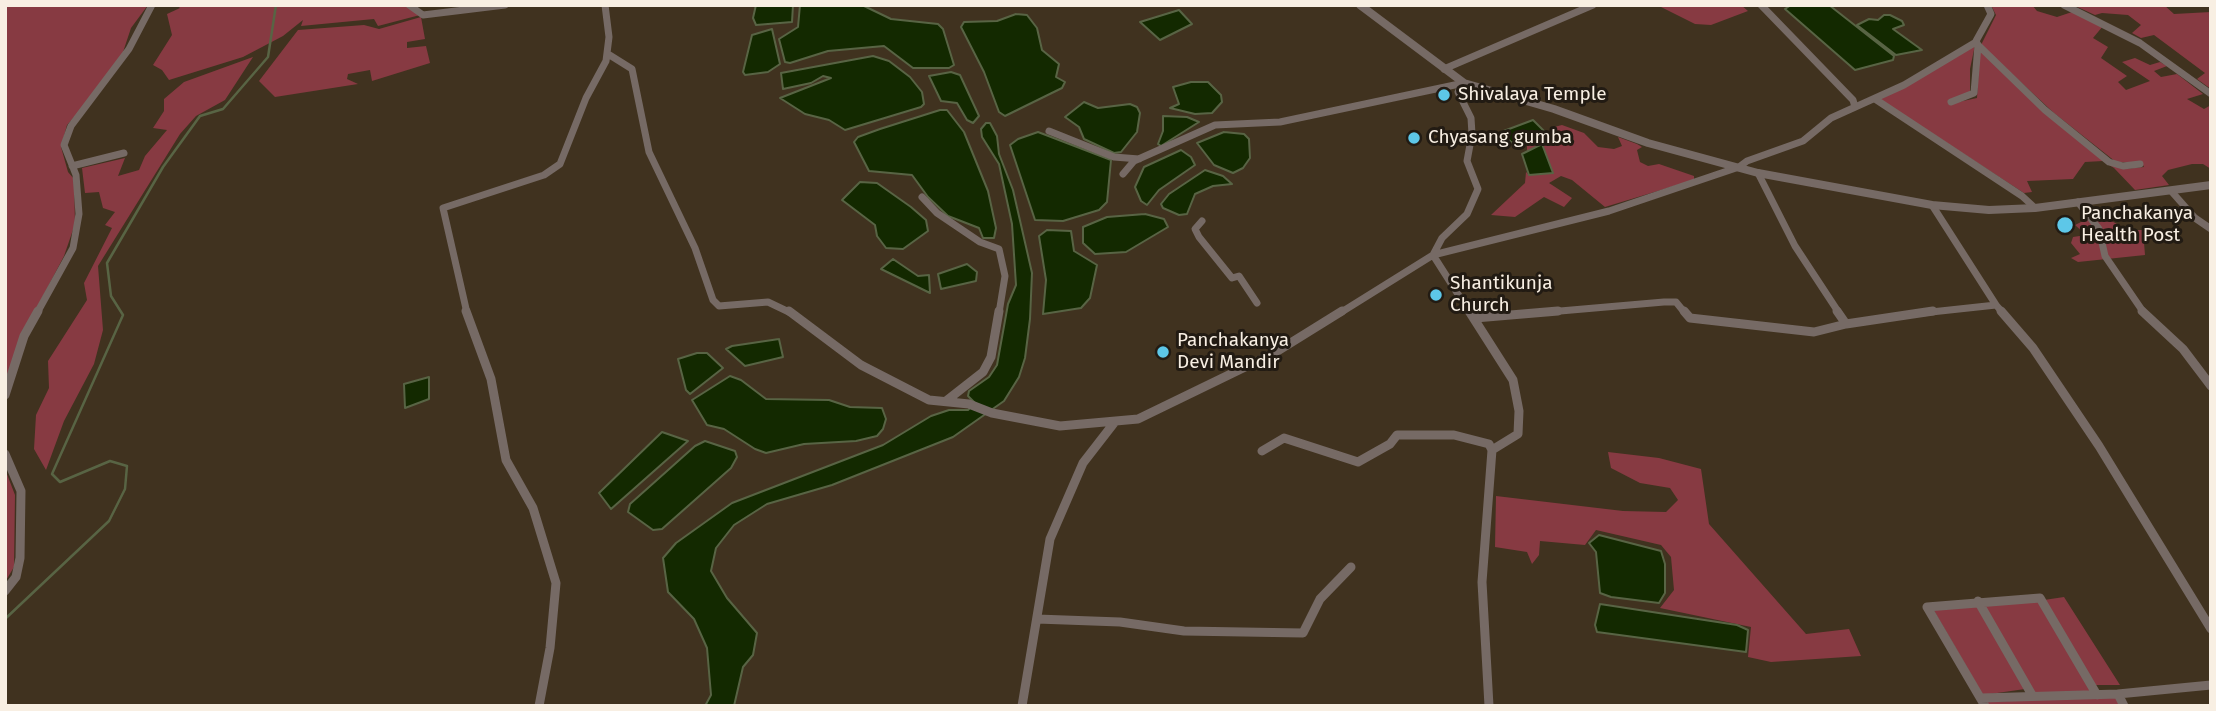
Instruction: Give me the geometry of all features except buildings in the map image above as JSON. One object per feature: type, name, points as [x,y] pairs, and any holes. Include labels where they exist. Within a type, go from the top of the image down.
[{"type":"street","points":[[5,396],[24,336],[73,248],[79,214],[76,175],[64,145],[71,126],[129,49],[152,5]]},
{"type":"street","points":[[409,5],[423,15],[505,5]]},
{"type":"street","points":[[423,15],[424,5]]},
{"type":"street","points":[[539,706],[550,648],[556,583],[533,508],[506,460],[491,379],[468,320],[460,272],[443,208],[555,170],[608,54],[605,5]]},
{"type":"street","points":[[1360,5],[1464,83],[1554,109],[1648,142],[1758,173],[1932,205],[1989,210],[2035,208],[2211,185]]},
{"type":"street","points":[[1444,69],[1593,5]]},
{"type":"street","points":[[1762,5],[1853,100],[1855,107]]},
{"type":"street","points":[[1951,102],[1973,93],[1977,44],[1992,14],[1987,5]]},
{"type":"street","points":[[2064,5],[2140,43],[2211,94]]},
{"type":"street","points":[[608,54],[632,69],[649,152],[695,248],[713,300],[719,306],[768,302],[782,306],[861,365],[929,400],[969,404],[992,413],[1060,426],[1138,419],[1276,352],[1433,255],[1609,211],[1739,167],[1747,161],[1803,141],[1830,118],[1875,99],[1977,44]]},
{"type":"street","points":[[1977,44],[2045,110],[2109,162],[2123,166],[2140,164]]},
{"type":"street","points":[[1123,174],[1127,167],[1142,159],[1215,125],[1280,122],[1464,83]]},
{"type":"street","points":[[1433,255],[1443,238],[1467,214],[1478,189],[1467,161],[1472,134],[1471,118],[1458,92],[1464,83]]},
{"type":"street","points":[[1875,99],[2022,196],[2035,208]]},
{"type":"street","points":[[1049,131],[1114,157],[1142,159]]},
{"type":"street","points":[[72,166],[124,153]]},
{"type":"street","points":[[1758,173],[1795,246],[1846,324]]},
{"type":"street","points":[[2172,192],[2195,218],[2211,229]]},
{"type":"street","points":[[922,197],[937,213],[980,242],[999,249],[1004,263],[1005,276],[991,358],[983,372],[946,401]]},
{"type":"street","points":[[2078,202],[2099,229],[2105,256],[2135,303],[2183,349],[2211,386]]},
{"type":"street","points":[[1932,205],[1996,305],[2033,348],[2099,446],[2211,629]]},
{"type":"street","points":[[1202,221],[1195,229],[1199,237],[1232,278],[1239,276],[1257,299],[1257,303]]},
{"type":"street","points":[[1433,255],[1513,380],[1519,411],[1517,434],[1493,450]]},
{"type":"street","points":[[1475,318],[1676,302],[1690,318],[1814,332],[1846,324],[1947,309],[1996,305]]},
{"type":"street","points":[[1022,706],[1050,539],[1083,463],[1114,423]]},
{"type":"street","points":[[1262,451],[1284,438],[1358,462],[1390,444],[1397,435],[1454,435],[1489,444],[1493,450],[1482,582],[1489,706]]},
{"type":"street","points":[[5,454],[21,491],[20,558],[16,577],[5,592]]},
{"type":"street","points":[[1037,619],[1120,622],[1184,631],[1303,634],[1320,599],[1350,567]]},
{"type":"street","points":[[2097,695],[2040,598],[1927,607],[1983,702],[2032,695],[2097,695],[2118,694],[2211,685]]},
{"type":"street","points":[[1978,601],[2032,695]]},
{"type":"street","points":[[2118,694],[2124,706]]},
{"type":"shaded area","points":[[5,5],[148,5],[131,28],[122,55],[98,91],[67,125],[61,147],[68,172],[74,179],[75,224],[64,256],[18,344],[5,383]]},
{"type":"shaded area","points":[[177,5],[406,5],[420,15],[378,26],[374,19],[301,26],[303,20],[283,36],[243,57],[169,80],[162,70],[153,65],[172,35],[167,14],[180,8]]},
{"type":"shaded area","points":[[756,5],[793,5],[792,22],[756,25],[753,18]]},
{"type":"shaded area","points":[[800,5],[862,5],[891,19],[938,24],[943,29],[954,65],[949,68],[913,68],[884,46],[828,51],[790,63],[785,62],[779,39],[798,27]]},
{"type":"shaded area","points":[[1644,5],[1741,5],[1748,11],[1711,25],[1695,24],[1659,6]]},
{"type":"shaded area","points":[[1791,5],[1829,5],[1894,56],[1893,60],[1855,70],[1785,9]]},
{"type":"shaded area","points":[[1991,5],[2032,5],[2037,11],[2057,17],[2072,12],[2103,26],[2093,38],[2108,47],[2101,58],[2127,76],[2118,82],[2126,90],[2150,81],[2122,62],[2135,58],[2150,65],[2160,62],[2167,66],[2154,71],[2161,77],[2177,74],[2203,94],[2187,99],[2204,109],[2211,105],[2211,169],[2203,164],[2192,164],[2168,170],[2162,176],[2169,185],[2135,190],[2114,168],[2103,161],[2085,162],[2073,179],[2027,181],[2032,192],[2024,193],[1879,99],[1975,45],[1970,69],[1970,93],[1948,100],[1949,104],[1977,98],[1980,48],[2042,110],[2124,169],[2144,167],[2142,163],[2116,162],[2054,113],[1981,45],[1996,15]]},
{"type":"shaded area","points":[[2073,5],[2164,5],[2174,14],[2211,12],[2211,89],[2197,79],[2205,73],[2154,35],[2141,38],[2132,33],[2141,25],[2128,15],[2095,15]]},
{"type":"shaded area","points":[[1179,10],[1192,24],[1160,40],[1140,22]]},
{"type":"shaded area","points":[[1016,14],[1027,15],[1037,28],[1042,50],[1059,64],[1056,77],[1065,82],[1062,88],[1005,116],[999,112],[984,72],[961,27],[964,22],[997,21]]},
{"type":"shaded area","points":[[1884,15],[1902,21],[1904,25],[1893,29],[1922,50],[1896,55],[1857,25],[1869,19],[1878,20]]},
{"type":"shaded area","points":[[421,17],[425,39],[407,42],[407,48],[426,46],[430,63],[372,81],[370,70],[348,74],[347,79],[358,84],[275,97],[259,81],[298,30],[364,25],[379,29]]},
{"type":"shaded area","points":[[772,29],[780,64],[768,72],[745,75],[743,72],[752,35]]},
{"type":"shaded area","points":[[873,56],[889,61],[910,77],[922,92],[924,104],[921,107],[845,130],[829,120],[805,114],[780,98],[831,78],[823,76],[811,83],[783,89],[781,73]]},
{"type":"shaded area","points":[[253,57],[225,100],[196,116],[180,134],[98,266],[103,330],[94,364],[64,421],[46,470],[34,449],[36,415],[49,388],[48,361],[87,300],[84,283],[112,228],[105,225],[115,212],[103,208],[99,192],[85,193],[82,168],[125,158],[118,176],[139,170],[145,156],[167,130],[153,128],[164,111],[164,99],[184,82]]},
{"type":"shaded area","points":[[951,72],[960,75],[979,116],[973,123],[967,120],[957,103],[941,101],[929,76]]},
{"type":"shaded area","points":[[1191,82],[1208,82],[1221,95],[1222,102],[1212,113],[1195,114],[1170,108],[1179,104],[1173,87]]},
{"type":"shaded area","points":[[1084,102],[1098,108],[1130,104],[1137,107],[1140,113],[1137,132],[1121,152],[1114,153],[1084,139],[1079,127],[1065,117]]},
{"type":"shaded area","points":[[947,110],[964,132],[988,191],[996,228],[994,238],[983,238],[979,228],[948,216],[928,197],[912,175],[869,171],[854,142],[858,137]]},
{"type":"shaded area","points":[[1163,116],[1187,117],[1199,122],[1161,146],[1158,144],[1163,131]]},
{"type":"shaded area","points":[[1533,120],[1547,134],[1524,143],[1518,139],[1512,143],[1501,132]]},
{"type":"shaded area","points":[[986,123],[990,123],[997,136],[999,154],[1013,190],[1032,273],[1030,319],[1025,358],[1019,377],[1004,401],[953,437],[832,485],[767,504],[734,525],[716,548],[711,571],[727,598],[757,633],[753,655],[743,667],[734,706],[705,706],[711,695],[707,648],[694,619],[668,592],[663,558],[676,543],[732,503],[883,445],[931,416],[949,410],[968,410],[975,403],[968,396],[969,391],[989,377],[997,365],[1008,304],[1016,285],[1012,224],[999,164],[982,137],[981,129]]},
{"type":"shaded area","points":[[1562,125],[1584,133],[1598,147],[1614,149],[1622,146],[1618,137],[1637,144],[1642,147],[1637,150],[1640,162],[1648,166],[1659,164],[1694,176],[1694,180],[1605,207],[1572,180],[1561,176],[1549,183],[1572,198],[1564,207],[1544,197],[1515,217],[1491,215],[1525,183],[1526,172],[1529,175],[1552,173],[1542,144],[1527,151],[1527,145],[1556,132],[1550,128]]},
{"type":"shaded area","points":[[1038,132],[1111,160],[1107,202],[1099,210],[1063,221],[1035,220],[1010,145]]},
{"type":"shaded area","points":[[1224,132],[1244,134],[1249,139],[1250,158],[1243,168],[1233,173],[1214,165],[1197,143]]},
{"type":"shaded area","points":[[1542,144],[1553,173],[1529,175],[1522,154]]},
{"type":"shaded area","points":[[1181,150],[1191,157],[1195,165],[1159,190],[1147,205],[1141,201],[1135,187],[1144,167]]},
{"type":"shaded area","points":[[1205,170],[1223,176],[1232,184],[1213,186],[1195,194],[1187,214],[1179,215],[1163,208],[1161,204],[1169,194]]},
{"type":"shaded area","points":[[860,182],[877,183],[911,207],[926,220],[928,231],[903,249],[886,248],[877,236],[875,225],[842,200]]},
{"type":"shaded area","points":[[1145,214],[1164,219],[1168,227],[1126,252],[1095,254],[1083,243],[1083,227],[1107,217]]},
{"type":"shaded area","points":[[2105,217],[2127,230],[2143,230],[2145,255],[2078,262],[2071,258],[2080,254],[2071,243],[2073,237],[2086,235],[2075,225],[2085,220],[2100,221]]},
{"type":"shaded area","points":[[1047,230],[1071,231],[1074,251],[1097,265],[1090,298],[1081,308],[1043,314],[1046,280],[1039,236]]},
{"type":"shaded area","points":[[893,259],[918,276],[929,275],[930,293],[881,269]]},
{"type":"shaded area","points":[[967,264],[977,272],[976,281],[941,289],[938,274]]},
{"type":"shaded area","points":[[779,339],[783,357],[745,366],[726,349],[732,346]]},
{"type":"shaded area","points":[[707,353],[723,368],[690,394],[686,390],[678,359]]},
{"type":"shaded area","points":[[730,376],[741,380],[766,399],[829,400],[850,407],[882,408],[886,419],[883,429],[877,436],[856,441],[804,444],[766,453],[724,429],[707,425],[692,400]]},
{"type":"shaded area","points":[[429,377],[429,399],[405,408],[404,384]]},
{"type":"shaded area","points":[[662,432],[688,441],[611,509],[599,493]]},
{"type":"shaded area","points":[[705,441],[735,451],[737,457],[731,468],[662,529],[653,530],[628,512],[630,504],[695,446]]},
{"type":"shaded area","points":[[1608,452],[1659,458],[1701,469],[1709,524],[1806,634],[1849,629],[1861,656],[1771,662],[1748,657],[1751,627],[1660,608],[1674,590],[1671,557],[1661,545],[1596,530],[1585,545],[1540,541],[1539,555],[1532,564],[1527,552],[1495,547],[1496,496],[1623,511],[1666,512],[1678,500],[1670,488],[1640,483],[1611,468]]},
{"type":"shaded area","points":[[5,469],[15,495],[14,567],[5,582]]},
{"type":"shaded area","points":[[1599,535],[1661,551],[1665,564],[1665,593],[1659,603],[1611,597],[1600,593],[1596,552],[1589,543]]},
{"type":"shaded area","points":[[2064,597],[2120,685],[2095,685],[2044,600]]},
{"type":"shaded area","points":[[2039,600],[2093,693],[2033,692],[1982,604]]},
{"type":"shaded area","points":[[1600,604],[1737,625],[1748,630],[1746,652],[1597,632],[1595,625]]},
{"type":"shaded area","points":[[1977,604],[2025,689],[1983,695],[1933,609]]},
{"type":"shaded area","points":[[2116,696],[2121,706],[1988,706],[1987,702]]},
{"type":"waterway","points":[[5,619],[109,521],[125,489],[127,466],[110,461],[60,482],[52,474],[123,315],[111,296],[107,263],[163,167],[200,116],[223,109],[268,57],[276,5]]},
{"type":"place","name":"Shivalaya Temple","points":[[1444,95]]},
{"type":"place","name":"Chyasang gumba","points":[[1414,138]]},
{"type":"place","name":"Panchakanya Health Post","points":[[2065,225]]},
{"type":"place","name":"Shantikunja Church","points":[[1436,295]]},
{"type":"place","name":"Panchakanya Devi Mandir","points":[[1163,352]]}]
